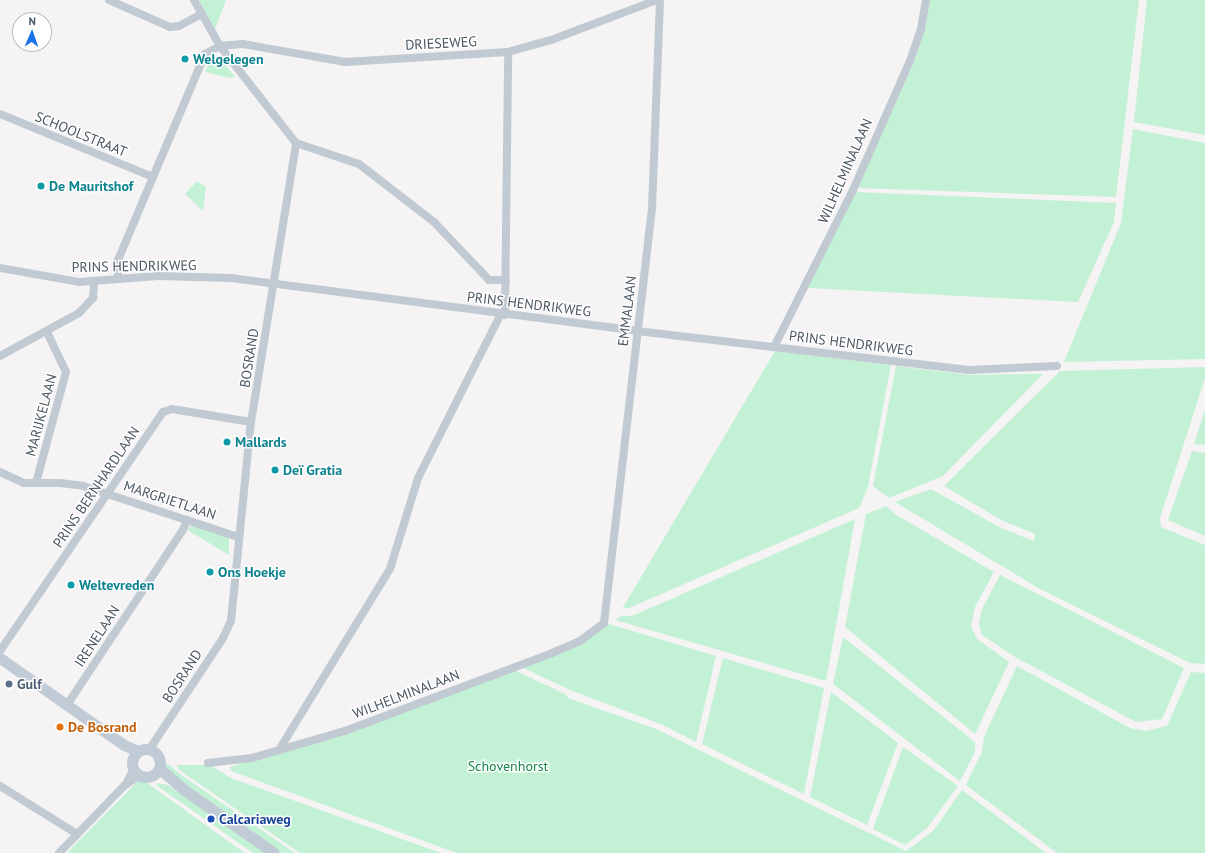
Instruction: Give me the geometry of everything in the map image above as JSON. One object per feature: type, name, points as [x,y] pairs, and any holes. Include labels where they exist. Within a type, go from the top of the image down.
[{"type":"main road","points":[[0,658],[124,745],[144,752],[159,758],[157,770],[147,777],[136,773],[144,752]]},
{"type":"main road","points":[[157,770],[274,853]]},
{"type":"street","points":[[109,0],[170,27],[179,26],[202,14]]},
{"type":"street","points":[[194,0],[220,46],[296,143],[359,164],[434,222],[489,280],[506,280]]},
{"type":"street","name":"DRIESEWEG","points":[[220,46],[243,44],[345,62],[508,52],[551,40],[657,0]]},
{"type":"street","name":"EMMALAAN","points":[[604,623],[652,209],[660,0]]},
{"type":"street","name":"WILHELMINALAAN","points":[[774,347],[853,190],[910,61],[921,29],[926,0]]},
{"type":"street","points":[[118,278],[118,260],[205,54],[220,46]]},
{"type":"street","points":[[278,750],[390,569],[418,478],[503,314],[506,280],[508,52]]},
{"type":"street","name":"SCHOOLSTRAAT","points":[[0,114],[153,177]]},
{"type":"street","name":"BOSRAND","points":[[144,752],[160,734],[231,621],[238,537],[251,422],[296,143]]},
{"type":"street","name":"PRINS HENDRIKWEG","points":[[0,268],[66,280],[94,282],[118,278],[173,276],[231,278],[637,332],[969,370],[1057,366]]},
{"type":"street","points":[[0,356],[47,332],[79,313],[94,298],[94,282]]},
{"type":"street","name":"MARIJKELAAN","points":[[36,483],[66,372],[47,332]]},
{"type":"street","name":"PRINS BERNHARDLAAN","points":[[0,651],[163,412],[172,409],[251,422]]},
{"type":"street","name":"MARGRIETLAAN","points":[[0,472],[24,483],[72,483],[238,537]]},
{"type":"street","name":"IRENELAAN","points":[[67,705],[183,530],[186,520]]},
{"type":"street","name":"WILHELMINALAAN","points":[[208,763],[252,758],[345,731],[552,653],[580,641],[604,623]]},
{"type":"street","points":[[59,853],[136,773]]},
{"type":"street","points":[[0,786],[77,834]]},
{"type":"green space","points":[[199,0],[226,0],[215,29]]},
{"type":"green space","points":[[930,0],[1139,0],[1116,197],[857,188],[914,62],[925,30]]},
{"type":"green space","points":[[1147,0],[1205,0],[1205,135],[1134,122]]},
{"type":"green space","points":[[215,56],[220,58],[235,77],[230,78],[205,72],[210,59]]},
{"type":"green space","points":[[1133,129],[1205,143],[1205,359],[1064,362],[1121,223]]},
{"type":"green space","points":[[197,181],[206,187],[203,211],[185,194]]},
{"type":"green space","points":[[855,192],[1116,203],[1114,222],[1078,302],[808,288]]},
{"type":"green space","points":[[775,351],[891,365],[868,487],[859,508],[629,608],[622,609]]},
{"type":"green space","points":[[896,366],[970,375],[1043,374],[943,476],[889,498],[873,486]]},
{"type":"green space","points":[[1205,367],[1205,378],[1160,518],[1161,527],[1205,545],[1205,664],[1190,663],[1040,589],[895,502],[931,489],[1001,528],[1034,541],[1035,534],[1003,521],[944,486],[1060,371]]},
{"type":"green space","points":[[1205,410],[1205,445],[1194,444]]},
{"type":"green space","points":[[1192,451],[1205,453],[1205,536],[1168,520]]},
{"type":"green space","points":[[886,506],[898,516],[994,572],[975,607],[971,626],[977,639],[1009,662],[975,734],[845,627],[866,514]]},
{"type":"green space","points":[[855,519],[826,681],[615,620],[621,616],[632,616]]},
{"type":"green space","points":[[193,526],[229,537],[229,555],[189,531],[188,528]]},
{"type":"green space","points":[[1000,575],[1184,668],[1162,719],[1136,722],[1015,657],[982,635],[979,623],[982,609]]},
{"type":"green space","points":[[609,624],[716,656],[696,742],[663,725],[570,690],[521,667],[581,644]]},
{"type":"green space","points":[[843,637],[975,742],[975,752],[960,781],[833,684]]},
{"type":"green space","points":[[723,658],[824,688],[804,794],[702,744]]},
{"type":"green space","points":[[1017,666],[1130,728],[1146,731],[1167,726],[1191,672],[1205,673],[1205,853],[1057,853],[966,785],[982,752],[984,737]]},
{"type":"green space","name":"Schovenhorst","points":[[514,670],[565,694],[568,698],[656,729],[906,851],[933,831],[962,790],[1046,853],[457,853],[231,771],[230,767]]},
{"type":"green space","points":[[831,692],[898,743],[867,825],[810,797]]},
{"type":"green space","points":[[903,747],[958,786],[927,828],[905,845],[873,829]]},
{"type":"green space","points":[[163,763],[170,765],[177,772],[295,853],[282,853],[176,778]]},
{"type":"green space","points":[[177,765],[210,765],[231,778],[441,853],[300,853],[179,770]]},
{"type":"green space","points":[[143,780],[245,853],[67,853],[136,783]]},
{"type":"green space","points":[[158,783],[168,785],[269,853],[253,853],[156,785]]},
{"type":"place","name":"Welgelegen","points":[[185,59]]},
{"type":"place","name":"De Mauritshof","points":[[41,186]]},
{"type":"place","name":"Mallards","points":[[227,442]]},
{"type":"place","name":"Deï Gratia","points":[[275,470]]},
{"type":"place","name":"Ons Hoekje","points":[[210,572]]},
{"type":"place","name":"Weltevreden","points":[[71,585]]},
{"type":"place","name":"Gulf","points":[[9,684]]},
{"type":"place","name":"De Bosrand","points":[[60,727]]},
{"type":"place","name":"Calcariaweg","points":[[211,819]]}]
